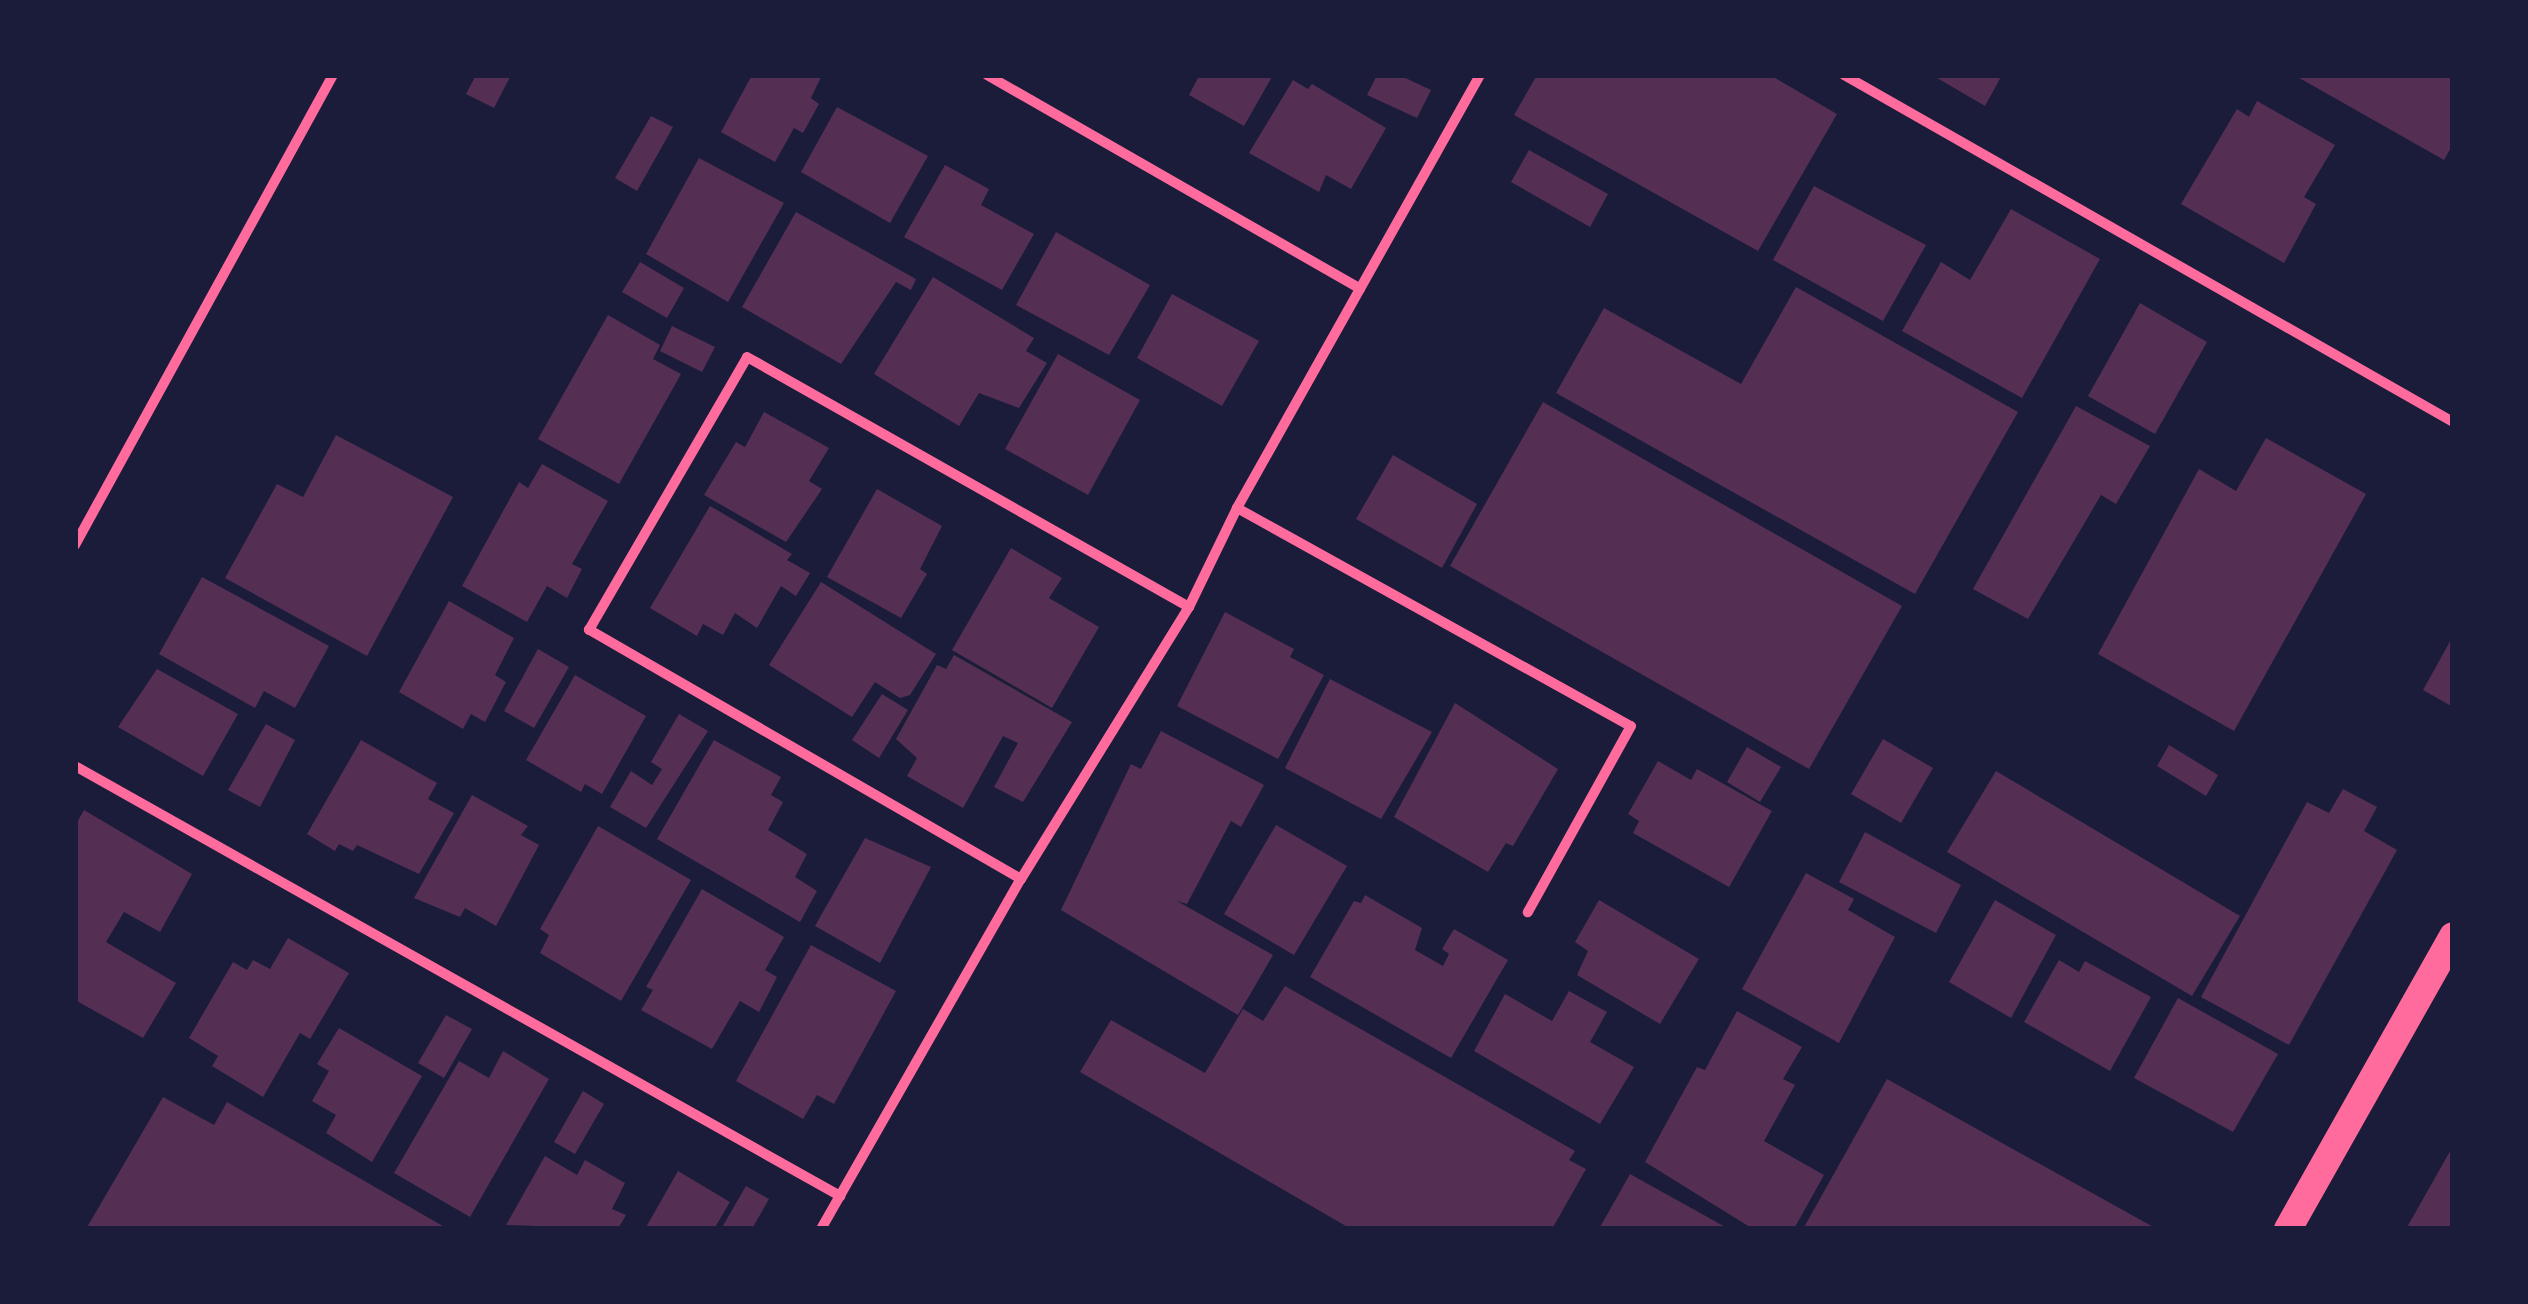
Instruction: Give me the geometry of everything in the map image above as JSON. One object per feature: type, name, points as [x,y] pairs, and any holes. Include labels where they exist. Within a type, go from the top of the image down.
[{"type":"highway","points":[[2288,1229],[2453,936]]},
{"type":"street","points":[[75,545],[334,75]]},
{"type":"street","points":[[987,75],[1360,289]]},
{"type":"street","points":[[821,1229],[1021,879],[1190,607],[1237,508],[1480,75]]},
{"type":"street","points":[[1844,75],[2453,422]]},
{"type":"street","points":[[1021,879],[589,630],[748,357],[1190,607]]},
{"type":"street","points":[[1237,508],[1631,726],[1528,912]]},
{"type":"street","points":[[75,766],[840,1196]]},
{"type":"building","points":[[476,75],[511,75],[494,108],[466,94]]},
{"type":"building","points":[[752,75],[822,75],[811,98],[819,104],[803,133],[794,128],[775,162],[721,132]]},
{"type":"building","points":[[1193,75],[1273,75],[1244,126],[1189,95],[1198,78]]},
{"type":"building","points":[[1377,75],[1399,75],[1431,90],[1417,118],[1367,95]]},
{"type":"building","points":[[1537,75],[1770,75],[1837,114],[1758,251],[1514,115]]},
{"type":"building","points":[[1932,75],[2002,75],[1985,106]]},
{"type":"building","points":[[2294,75],[2453,75],[2453,144],[2444,160]]},
{"type":"building","points":[[1293,80],[1308,89],[1312,84],[1386,128],[1351,189],[1326,175],[1319,192],[1249,153]]},
{"type":"building","points":[[2257,101],[2335,145],[2304,197],[2316,204],[2284,263],[2181,204],[2237,109],[2249,117]]},
{"type":"building","points":[[837,107],[928,156],[890,223],[801,172]]},
{"type":"building","points":[[651,116],[673,127],[637,191],[615,178]]},
{"type":"building","points":[[1529,150],[1608,194],[1590,227],[1511,182]]},
{"type":"building","points":[[699,158],[784,203],[728,302],[646,254]]},
{"type":"building","points":[[945,165],[989,189],[981,205],[1034,234],[1002,290],[904,237]]},
{"type":"building","points":[[1814,186],[1926,245],[1883,321],[1773,260]]},
{"type":"building","points":[[2011,209],[2100,259],[2022,398],[1902,331],[1941,262],[1970,280]]},
{"type":"building","points":[[796,212],[916,279],[911,290],[896,282],[841,364],[742,307]]},
{"type":"building","points":[[1056,232],[1150,285],[1109,355],[1016,305]]},
{"type":"building","points":[[640,262],[684,288],[667,318],[622,292]]},
{"type":"building","points":[[933,277],[1034,338],[1026,351],[1047,363],[1019,408],[979,393],[959,426],[874,374]]},
{"type":"building","points":[[1796,287],[2018,412],[1915,594],[1556,393],[1604,308],[1741,384]]},
{"type":"building","points":[[1172,294],[1259,341],[1222,406],[1137,358]]},
{"type":"building","points":[[2140,303],[2207,342],[2155,434],[2088,396]]},
{"type":"building","points":[[608,315],[660,345],[653,359],[681,374],[619,484],[538,439]]},
{"type":"building","points":[[672,326],[715,347],[702,372],[660,351]]},
{"type":"building","points":[[1058,354],[1140,400],[1088,495],[1005,449]]},
{"type":"building","points":[[1543,402],[1902,606],[1809,769],[1450,566]]},
{"type":"building","points":[[2076,406],[2150,446],[2116,504],[2101,495],[2028,619],[1973,589]]},
{"type":"building","points":[[764,412],[829,448],[809,481],[822,489],[786,542],[704,495],[736,442],[745,447]]},
{"type":"building","points":[[336,435],[453,497],[367,656],[225,578],[277,484],[303,497]]},
{"type":"building","points":[[2266,438],[2366,494],[2234,731],[2098,654],[2199,469],[2236,491]]},
{"type":"building","points":[[1393,455],[1477,504],[1442,568],[1356,519]]},
{"type":"building","points":[[542,464],[608,501],[572,564],[582,569],[567,598],[547,586],[527,622],[462,586],[519,482],[528,488]]},
{"type":"building","points":[[877,489],[942,526],[920,569],[927,574],[901,618],[827,577]]},
{"type":"building","points":[[710,506],[792,554],[787,560],[810,573],[796,596],[781,586],[757,628],[735,613],[723,635],[703,624],[697,636],[650,608]]},
{"type":"building","points":[[1011,548],[1062,578],[1049,598],[1099,627],[1052,708],[952,650]]},
{"type":"building","points":[[202,577],[329,646],[295,708],[264,691],[255,708],[159,654]]},
{"type":"building","points":[[821,582],[936,654],[910,695],[900,698],[875,682],[852,717],[769,665]]},
{"type":"building","points":[[449,601],[514,638],[495,675],[506,682],[485,722],[471,714],[463,729],[399,692]]},
{"type":"building","points":[[1225,612],[1294,649],[1290,657],[1324,675],[1278,759],[1177,706]]},
{"type":"building","points":[[2453,636],[2453,707],[2423,690]]},
{"type":"building","points":[[538,649],[569,667],[534,728],[504,711]]},
{"type":"building","points":[[954,655],[1072,722],[1023,802],[994,787],[1018,743],[1003,736],[963,808],[907,776],[917,758],[896,739],[937,665],[946,669]]},
{"type":"building","points":[[157,669],[238,714],[203,776],[118,727]]},
{"type":"building","points":[[575,675],[646,716],[602,794],[585,784],[581,792],[526,760]]},
{"type":"building","points":[[1330,679],[1432,732],[1381,819],[1285,768]]},
{"type":"building","points":[[882,694],[908,710],[879,758],[852,740]]},
{"type":"building","points":[[1455,703],[1558,769],[1513,846],[1506,843],[1488,872],[1394,817]]},
{"type":"building","points":[[679,714],[708,731],[646,828],[610,807],[631,771],[652,785],[662,769],[651,762]]},
{"type":"building","points":[[266,724],[295,740],[260,807],[228,790]]},
{"type":"building","points":[[1161,731],[1264,785],[1241,827],[1231,821],[1187,904],[1177,901],[1273,955],[1238,1015],[1061,910],[1131,764],[1141,769]]},
{"type":"building","points":[[1883,739],[1933,768],[1901,823],[1851,794]]},
{"type":"building","points":[[361,740],[437,783],[428,799],[454,813],[419,874],[357,845],[353,851],[339,844],[335,851],[307,834]]},
{"type":"building","points":[[714,740],[781,777],[771,795],[783,802],[768,830],[807,854],[795,877],[817,891],[800,922],[657,839]]},
{"type":"building","points":[[2169,745],[2218,775],[2206,796],[2157,766]]},
{"type":"building","points":[[1747,747],[1781,767],[1760,802],[1727,782]]},
{"type":"building","points":[[1658,761],[1691,780],[1697,769],[1772,811],[1729,887],[1633,833],[1639,821],[1628,814]]},
{"type":"building","points":[[1996,771],[2240,916],[2192,996],[1947,852]]},
{"type":"building","points":[[2343,789],[2377,807],[2364,831],[2397,850],[2289,1045],[2201,997],[2307,802],[2329,813]]},
{"type":"building","points":[[472,795],[528,826],[521,835],[539,845],[496,926],[465,908],[460,917],[414,898]]},
{"type":"building","points":[[84,810],[192,874],[160,932],[124,912],[106,942],[176,983],[143,1038],[75,1000],[75,826]]},
{"type":"building","points":[[1276,825],[1347,866],[1294,955],[1224,914]]},
{"type":"building","points":[[598,826],[691,880],[621,1001],[540,953],[549,935],[540,929]]},
{"type":"building","points":[[1865,832],[1961,885],[1936,933],[1839,882]]},
{"type":"building","points":[[865,838],[931,867],[880,963],[815,926]]},
{"type":"building","points":[[1806,873],[1854,899],[1848,910],[1895,937],[1839,1043],[1742,989]]},
{"type":"building","points":[[702,889],[784,937],[765,970],[777,977],[759,1012],[740,1001],[712,1049],[641,1010],[653,990],[646,987]]},
{"type":"building","points":[[1365,895],[1422,928],[1415,950],[1443,966],[1449,954],[1442,949],[1454,929],[1508,960],[1451,1058],[1310,977],[1354,901],[1361,903]]},
{"type":"building","points":[[1599,900],[1699,959],[1660,1024],[1577,975],[1588,951],[1575,942]]},
{"type":"building","points":[[1995,900],[2056,935],[2011,1018],[1949,982]]},
{"type":"building","points":[[288,938],[349,973],[310,1039],[300,1033],[263,1097],[212,1066],[218,1056],[189,1038],[233,962],[247,970],[253,960],[270,969]]},
{"type":"building","points":[[811,945],[896,991],[834,1104],[817,1095],[803,1119],[736,1081]]},
{"type":"building","points":[[2059,960],[2079,972],[2085,961],[2151,997],[2110,1071],[2024,1022]]},
{"type":"building","points":[[1285,986],[1575,1151],[1569,1160],[1586,1169],[1552,1229],[1351,1229],[1080,1072],[1111,1020],[1205,1073],[1243,1009],[1263,1021]]},
{"type":"building","points":[[1569,991],[1607,1012],[1590,1042],[1634,1067],[1600,1124],[1474,1051],[1505,994],[1552,1021]]},
{"type":"building","points":[[2178,998],[2278,1054],[2233,1132],[2134,1078]]},
{"type":"building","points":[[1737,1011],[1802,1047],[1783,1079],[1795,1085],[1764,1141],[1824,1175],[1794,1229],[1753,1229],[1645,1162],[1697,1067],[1705,1070]]},
{"type":"building","points":[[446,1015],[472,1029],[444,1078],[418,1063]]},
{"type":"building","points":[[339,1028],[422,1076],[372,1162],[326,1133],[336,1115],[312,1101],[329,1071],[317,1064]]},
{"type":"building","points":[[503,1051],[549,1079],[470,1217],[394,1173],[459,1061],[489,1078]]},
{"type":"building","points":[[1887,1079],[2157,1229],[1803,1229]]},
{"type":"building","points":[[583,1091],[604,1104],[575,1154],[554,1142]]},
{"type":"building","points":[[163,1097],[214,1125],[227,1102],[448,1229],[86,1229]]},
{"type":"building","points":[[2453,1146],[2453,1229],[2406,1229]]},
{"type":"building","points":[[545,1156],[577,1175],[585,1160],[625,1183],[612,1209],[626,1215],[618,1229],[506,1225]]},
{"type":"building","points":[[678,1171],[730,1202],[714,1229],[645,1229]]},
{"type":"building","points":[[1630,1174],[1729,1229],[1599,1229]]},
{"type":"building","points":[[746,1186],[769,1199],[752,1229],[721,1229]]}]
